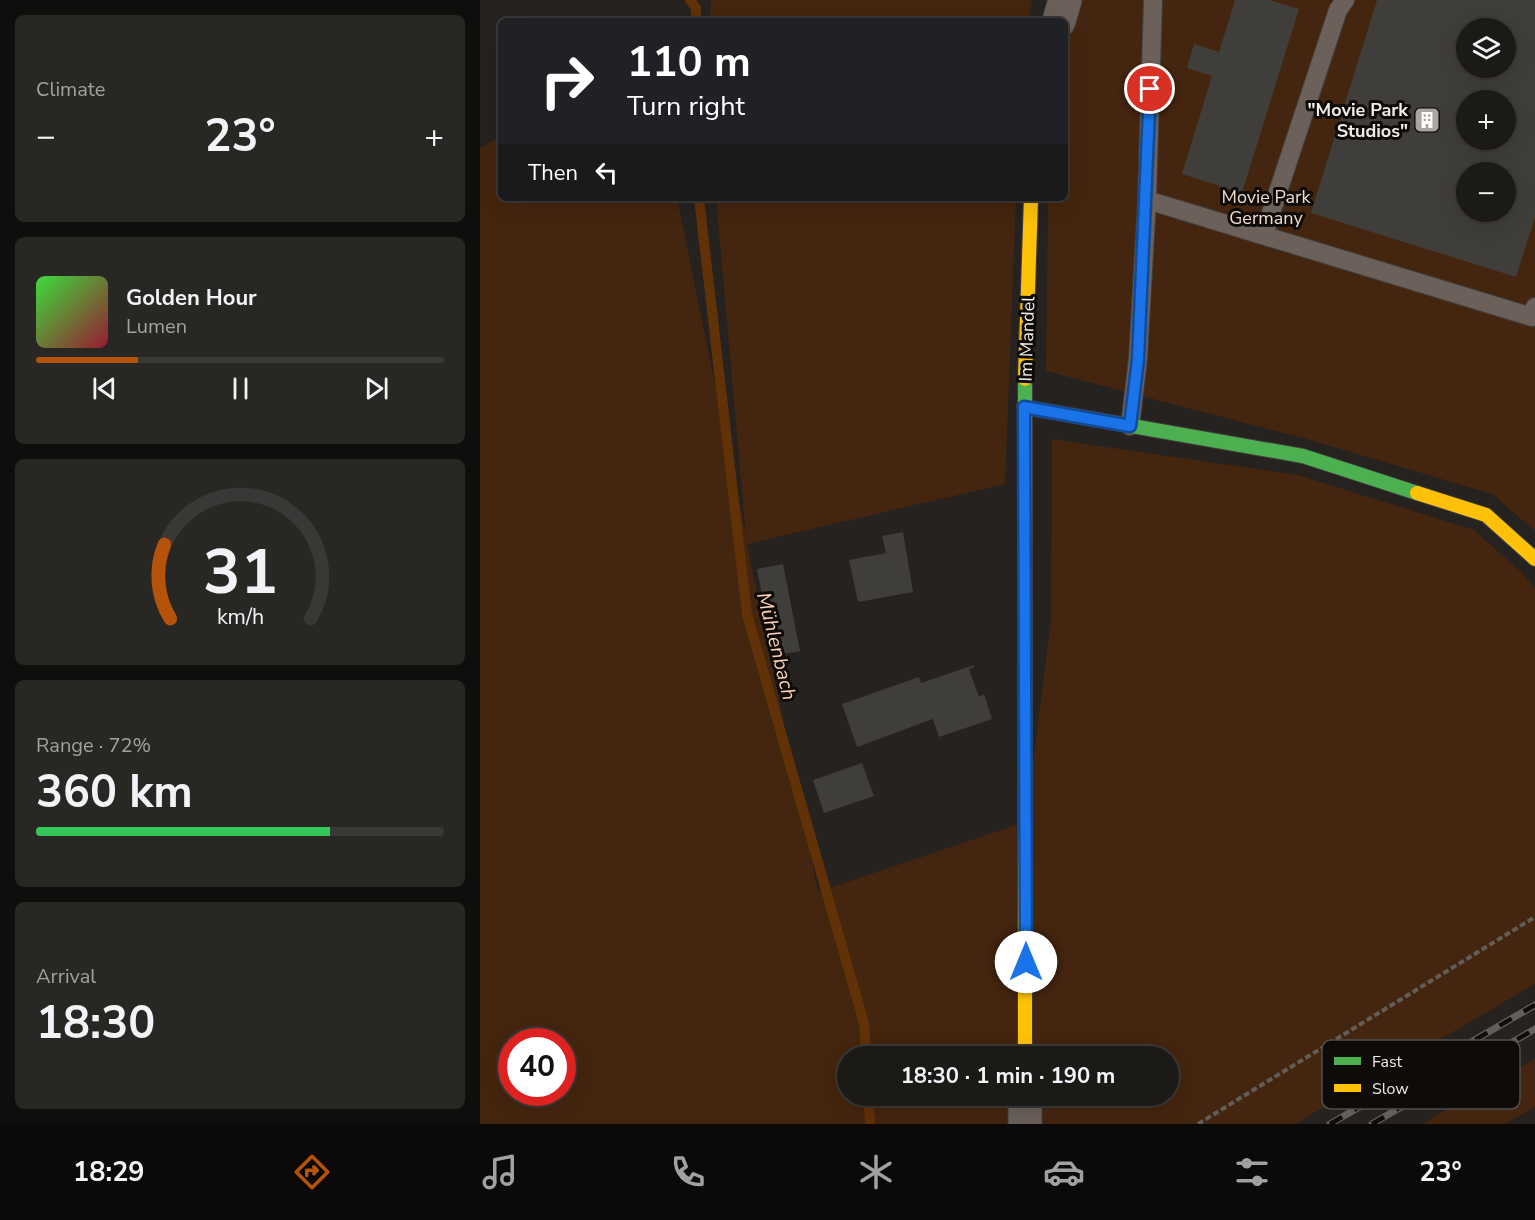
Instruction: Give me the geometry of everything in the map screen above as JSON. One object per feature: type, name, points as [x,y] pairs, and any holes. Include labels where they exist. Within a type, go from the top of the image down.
[{"type":"street","points":[[1060,18],[1065,0]]},
{"type":"street","name":"Im Mandel","points":[[1025,1046],[1024,407],[1031,201]]},
{"type":"street","points":[[1024,407],[1303,456],[1486,515],[1535,559]]},
{"type":"street","points":[[1025,1106],[1025,1124]]},
{"type":"lane","points":[[1130,426],[1138,359],[1147,200],[1153,0]]},
{"type":"lane","points":[[1264,234],[1338,10],[1345,0]]},
{"type":"lane","points":[[1147,200],[1532,317],[1535,307]]},
{"type":"path","points":[[1335,1040],[1535,917]]},
{"type":"path","points":[[1198,1124],[1322,1048]]},
{"type":"green space","points":[[711,0],[1032,0],[1029,18],[710,18]]},
{"type":"green space","name":"Movie Park Germany","points":[[1081,0],[1535,0],[1535,531],[1492,494],[1303,438],[1046,371],[1048,201],[1068,201],[1068,41]]},
{"type":"green space","points":[[498,138],[498,201],[678,201],[746,536],[716,201],[1016,201],[1005,484],[747,544],[818,892],[1025,822],[1051,622],[1052,439],[1298,475],[1474,530],[1522,573],[1535,588],[1535,984],[1439,1040],[1322,1040],[1322,1108],[1295,1124],[480,1124],[480,148]]},
{"type":"green space","points":[[1535,1059],[1535,1107],[1504,1124],[1422,1124],[1448,1109],[1520,1109],[1520,1068]]},
{"type":"building","name":"\"Movie Park Studios\"","points":[[1235,0],[1270,0],[1299,9],[1242,193],[1182,174],[1212,76],[1187,68],[1194,44],[1219,52]]},
{"type":"building","name":"\"Movie Park Studios\"","points":[[1377,0],[1535,0],[1535,217],[1516,277],[1311,213]]},
{"type":"building","points":[[903,532],[913,592],[858,602],[849,560],[886,553],[882,536]]},
{"type":"building","points":[[783,564],[800,651],[774,656],[757,569]]},
{"type":"building","points":[[974,665],[969,669],[979,697],[984,694],[992,719],[939,737],[933,719],[857,747],[842,704],[919,677],[921,683]]},
{"type":"building","points":[[862,763],[874,796],[824,813],[813,780]]},
{"type":"waterway","name":"Mühlenbach","points":[[690,0],[696,8],[696,18]]},
{"type":"waterway","name":"Mühlenbach","points":[[699,201],[747,614],[864,1023],[865,1046]]},
{"type":"waterway","name":"Mühlenbach","points":[[869,1106],[870,1124]]},
{"type":"railway","points":[[1475,1040],[1535,1005]]},
{"type":"railway","points":[[1516,1040],[1535,1029]]},
{"type":"railway","points":[[1330,1124],[1356,1109]]},
{"type":"railway","points":[[1372,1124],[1398,1109]]},
{"type":"traffic: fast","points":[[1025,379],[1025,761]]},
{"type":"traffic: fast","points":[[1024,407],[1303,456],[1417,493]]},
{"type":"traffic: slow","points":[[1025,379],[1031,201]]},
{"type":"traffic: slow","points":[[1417,493],[1486,515],[1535,559]]},
{"type":"traffic: slow","points":[[1025,761],[1025,1046]]},
{"type":"place","name":"\"Movie Park Studios\"","points":[[1427,120]]},
{"type":"route","points":[[1026,962],[1024,407],[1130,426],[1138,359],[1147,200],[1150,89]]}]
